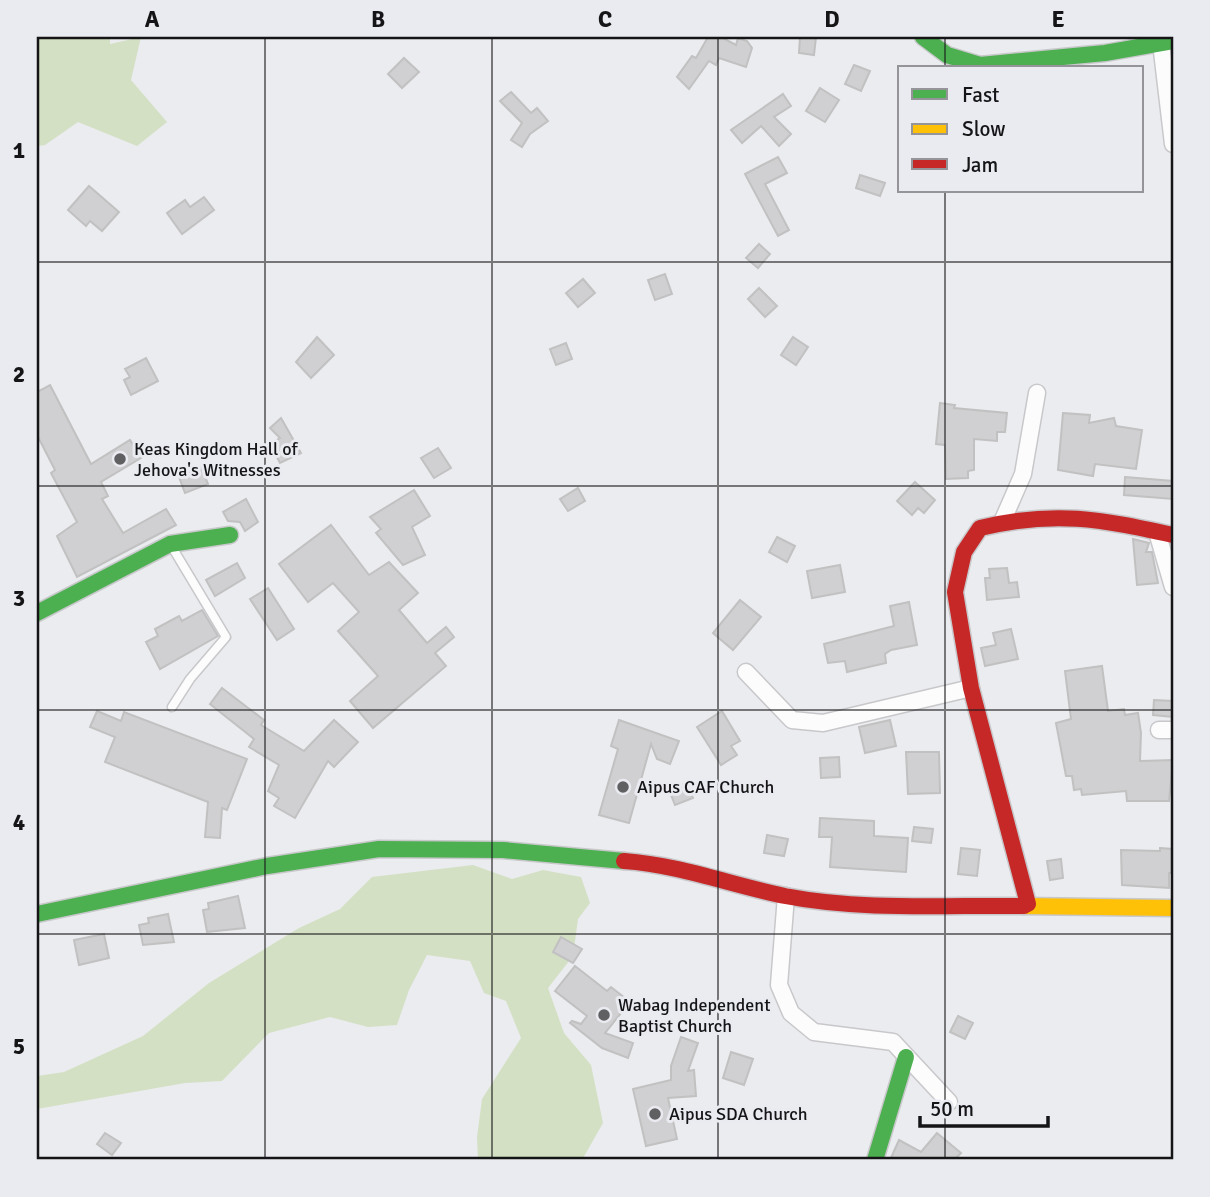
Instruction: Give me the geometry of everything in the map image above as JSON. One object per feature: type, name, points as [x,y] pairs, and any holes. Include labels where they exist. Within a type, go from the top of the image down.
[{"type":"street","points":[[923,37],[947,55],[980,65],[1105,53],[1167,42],[1173,144]]},
{"type":"street","points":[[1002,522],[1023,474],[1037,393]]},
{"type":"street","points":[[1028,904],[971,688],[956,592],[964,552],[980,528],[1002,522],[1066,515],[1142,527],[1165,534],[1173,587]]},
{"type":"street","points":[[37,613],[170,544],[230,535]]},
{"type":"street","points":[[747,672],[792,720],[823,723],[971,688]]},
{"type":"street","points":[[37,914],[267,866],[379,849],[503,850],[663,864],[786,897],[866,904],[1028,904],[1173,908]]},
{"type":"street","points":[[786,897],[779,985],[791,1013],[814,1032],[893,1042],[949,1102]]},
{"type":"street","points":[[875,1160],[906,1057]]},
{"type":"lane","points":[[170,544],[226,637],[190,678],[172,707]]},
{"type":"green space","points":[[37,37],[110,37],[110,44],[141,37],[131,80],[167,122],[137,146],[78,122],[45,145],[37,146]]},
{"type":"green space","points":[[473,865],[512,879],[543,870],[581,877],[590,903],[578,919],[573,956],[548,988],[564,1033],[591,1065],[603,1123],[582,1160],[478,1160],[477,1137],[482,1099],[521,1038],[506,1001],[484,993],[470,961],[427,955],[409,990],[397,1025],[368,1027],[330,1017],[269,1033],[222,1081],[185,1083],[37,1109],[37,1076],[64,1072],[143,1036],[209,983],[299,928],[340,909],[372,877]]},
{"type":"building","points":[[708,37],[721,37],[736,45],[738,38],[747,41],[752,48],[746,67],[719,58],[716,65],[709,61],[689,89],[677,77],[692,56],[696,58]]},
{"type":"building","points":[[800,37],[816,37],[814,55],[799,53]]},
{"type":"building","points":[[404,58],[419,72],[402,88],[388,74]]},
{"type":"building","points":[[854,65],[870,71],[861,91],[845,84]]},
{"type":"building","points":[[820,88],[839,100],[825,122],[806,111]]},
{"type":"building","points":[[511,92],[531,113],[537,108],[548,121],[530,134],[522,147],[511,140],[522,123],[500,101]]},
{"type":"building","points":[[783,94],[791,106],[774,117],[791,134],[779,146],[761,126],[742,143],[731,130]]},
{"type":"building","points":[[778,157],[787,173],[765,184],[789,230],[778,236],[745,174]]},
{"type":"building","points":[[860,175],[885,183],[880,196],[856,188]]},
{"type":"building","points":[[89,186],[119,212],[102,231],[90,221],[86,226],[68,210]]},
{"type":"building","points":[[204,197],[214,210],[182,234],[167,213],[185,200],[190,207]]},
{"type":"building","points":[[759,244],[770,254],[758,268],[746,258]]},
{"type":"building","points":[[665,274],[672,294],[655,300],[648,280]]},
{"type":"building","points":[[583,279],[595,293],[578,307],[566,293]]},
{"type":"building","points":[[759,288],[777,306],[765,317],[748,299]]},
{"type":"building","points":[[317,337],[334,355],[311,378],[296,362]]},
{"type":"building","points":[[793,337],[808,347],[796,365],[781,355]]},
{"type":"building","points":[[566,343],[572,359],[556,365],[550,349]]},
{"type":"building","points":[[146,358],[158,381],[131,395],[124,380],[130,377],[125,369]]},
{"type":"building","points":[[50,385],[91,464],[130,440],[141,458],[101,482],[108,496],[102,499],[123,533],[166,509],[176,525],[77,577],[57,536],[77,522],[51,473],[55,470],[37,435],[37,392]]},
{"type":"building","points":[[940,403],[955,405],[954,408],[1007,413],[1005,432],[997,432],[997,441],[974,439],[974,470],[968,471],[968,478],[946,479],[945,445],[936,444]]},
{"type":"building","points":[[1063,413],[1090,415],[1089,423],[1114,418],[1116,426],[1142,430],[1136,469],[1095,464],[1093,476],[1058,470]]},
{"type":"building","points":[[281,418],[301,453],[280,463],[270,444],[280,438],[270,428]]},
{"type":"building","points":[[438,448],[451,468],[434,478],[421,458]]},
{"type":"building","points":[[201,467],[208,484],[185,493],[179,477]]},
{"type":"building","points":[[1125,477],[1173,481],[1173,499],[1124,495]]},
{"type":"building","points":[[915,482],[935,500],[924,513],[918,508],[912,515],[897,501]]},
{"type":"building","points":[[578,488],[585,501],[568,511],[560,499]]},
{"type":"building","points":[[414,490],[430,516],[412,527],[425,555],[403,565],[376,533],[381,529],[370,517]]},
{"type":"building","points":[[246,499],[258,522],[245,531],[240,522],[228,521],[223,512]]},
{"type":"building","points":[[331,525],[369,575],[389,562],[418,593],[399,610],[427,643],[446,627],[454,637],[435,653],[446,666],[373,728],[350,701],[378,676],[338,631],[359,612],[333,583],[308,602],[279,564]]},
{"type":"building","points":[[777,537],[795,546],[787,562],[769,552]]},
{"type":"building","points":[[1133,539],[1149,543],[1146,552],[1152,552],[1158,583],[1137,585]]},
{"type":"building","points":[[237,563],[245,578],[215,596],[206,580]]},
{"type":"building","points":[[840,565],[845,592],[812,598],[807,571]]},
{"type":"building","points":[[1007,568],[1009,583],[1017,582],[1019,597],[987,600],[985,578],[990,578],[989,569]]},
{"type":"building","points":[[268,588],[294,629],[277,640],[250,599]]},
{"type":"building","points":[[740,600],[761,617],[733,650],[713,633]]},
{"type":"building","points":[[909,602],[917,645],[891,650],[885,654],[886,663],[847,672],[845,661],[828,663],[824,644],[894,626],[890,606]]},
{"type":"building","points":[[202,610],[218,636],[160,669],[146,642],[158,636],[155,629],[179,616],[182,621]]},
{"type":"building","points":[[1011,629],[1018,659],[985,666],[981,648],[996,645],[993,633]]},
{"type":"building","points":[[1102,666],[1108,711],[1124,709],[1125,715],[1138,713],[1141,733],[1140,761],[1173,760],[1169,801],[1127,801],[1126,791],[1082,795],[1081,789],[1074,790],[1072,776],[1066,776],[1056,723],[1071,719],[1065,671]]},
{"type":"building","points":[[222,688],[264,720],[261,725],[304,751],[334,720],[358,742],[334,767],[328,761],[295,818],[274,806],[279,798],[268,791],[279,765],[249,747],[254,739],[210,704]]},
{"type":"building","points":[[1154,700],[1173,701],[1173,717],[1153,715]]},
{"type":"building","points":[[97,711],[121,721],[124,712],[247,759],[227,810],[222,808],[220,838],[205,837],[208,802],[105,762],[115,737],[90,727]]},
{"type":"building","points":[[722,711],[740,741],[731,746],[737,755],[721,765],[697,727]]},
{"type":"building","points":[[619,720],[679,741],[670,764],[657,759],[651,744],[629,823],[599,815],[618,749],[611,746]]},
{"type":"building","points":[[890,720],[896,746],[865,753],[859,727]]},
{"type":"building","points":[[906,752],[939,752],[940,793],[908,794]]},
{"type":"building","points":[[839,757],[840,777],[821,778],[820,758]]},
{"type":"building","points":[[686,783],[693,798],[675,805],[669,790]]},
{"type":"building","points":[[820,818],[874,821],[874,836],[908,838],[906,872],[830,867],[832,837],[819,837]]},
{"type":"building","points":[[914,827],[933,829],[931,843],[912,841]]},
{"type":"building","points":[[767,835],[788,839],[784,856],[764,853]]},
{"type":"building","points":[[961,848],[980,850],[977,876],[958,874]]},
{"type":"building","points":[[1160,848],[1173,849],[1173,873],[1169,873],[1169,888],[1122,885],[1121,850],[1160,851]]},
{"type":"building","points":[[1061,859],[1063,878],[1050,880],[1047,861]]},
{"type":"building","points":[[238,896],[245,928],[207,932],[203,910],[209,909],[208,903]]},
{"type":"building","points":[[168,914],[174,942],[143,945],[139,925],[149,923],[148,918]]},
{"type":"building","points":[[104,934],[109,958],[79,965],[74,940]]},
{"type":"building","points":[[561,937],[582,949],[573,963],[553,952]]},
{"type":"building","points":[[575,966],[607,991],[611,987],[630,1002],[605,1033],[633,1043],[628,1058],[602,1048],[570,1023],[572,1021],[581,1024],[587,1016],[555,991]]},
{"type":"building","points":[[958,1016],[973,1023],[965,1039],[950,1032]]},
{"type":"building","points":[[681,1037],[698,1043],[688,1071],[694,1070],[696,1096],[668,1098],[677,1139],[646,1146],[633,1089],[671,1080],[671,1066]]},
{"type":"building","points":[[731,1052],[753,1059],[744,1085],[723,1078]]},
{"type":"building","points":[[105,1133],[121,1143],[112,1155],[97,1144]]},
{"type":"building","points":[[937,1133],[961,1153],[954,1160],[890,1160],[899,1140],[921,1152]]},
{"type":"traffic: fast","points":[[923,37],[947,55],[980,65],[1105,53],[1173,41]]},
{"type":"traffic: fast","points":[[37,613],[170,544],[230,535]]},
{"type":"traffic: fast","points":[[37,914],[267,866],[379,849],[503,850],[624,861]]},
{"type":"traffic: fast","points":[[875,1160],[906,1057]]},
{"type":"traffic: slow","points":[[1024,906],[1173,908]]},
{"type":"traffic: jam","points":[[1028,904],[971,688],[955,592],[964,552],[980,528],[1032,519],[1100,521],[1173,535]]},
{"type":"traffic: jam","points":[[624,861],[665,867],[765,892],[814,901],[904,906],[1024,906]]},
{"type":"place","name":"Keas Kingdom Hall of Jehova's Witnesses","points":[[120,459]]},
{"type":"place","name":"Aipus CAF Church","points":[[623,787]]},
{"type":"place","name":"Wabag Independent Baptist Church","points":[[604,1015]]},
{"type":"place","name":"Aipus SDA Church","points":[[655,1114]]}]
